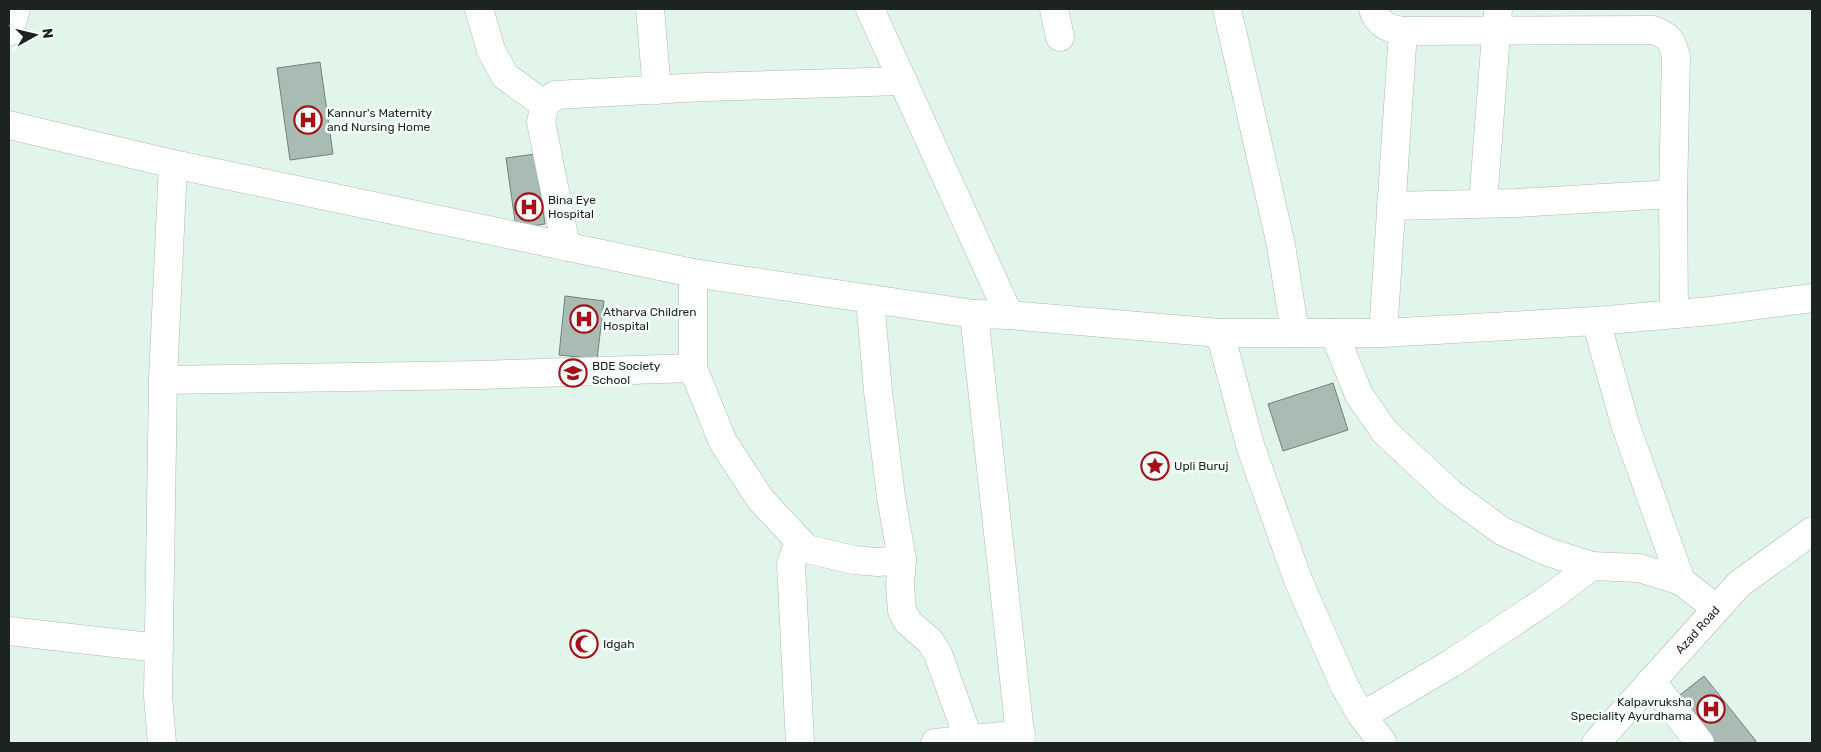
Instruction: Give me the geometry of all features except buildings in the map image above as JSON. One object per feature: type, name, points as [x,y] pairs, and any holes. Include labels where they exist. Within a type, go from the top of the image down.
[{"type":"street","points":[[9,32],[16,9]]},
{"type":"street","points":[[480,9],[491,50],[505,76],[545,105]]},
{"type":"street","points":[[650,9],[657,90]]},
{"type":"street","points":[[870,9],[1009,315]]},
{"type":"street","points":[[1054,9],[1060,37]]},
{"type":"street","points":[[1227,9],[1281,245],[1295,333]]},
{"type":"street","points":[[1374,9],[1374,13],[1382,24],[1391,30],[1403,31],[1497,20],[1653,30],[1666,35],[1672,43],[1676,56],[1673,194],[1674,314]]},
{"type":"street","points":[[1483,203],[1497,20]]},
{"type":"street","points":[[1383,333],[1403,31]]},
{"type":"street","points":[[566,246],[541,122],[545,105],[555,96],[657,90],[903,81]]},
{"type":"street","points":[[9,125],[172,164],[693,273],[974,314],[1009,315],[1220,333],[1383,333],[1596,321],[1812,298]]},
{"type":"street","points":[[162,743],[158,696],[163,380],[172,164]]},
{"type":"street","points":[[1391,206],[1673,194]]},
{"type":"street","points":[[693,273],[693,368],[723,442],[761,500],[807,549],[854,560],[878,562],[902,560]]},
{"type":"street","points":[[870,299],[887,468],[902,560],[900,585],[902,610],[908,622],[930,641],[938,654],[969,740]]},
{"type":"street","points":[[934,743],[1021,739],[974,314]]},
{"type":"street","points":[[1596,321],[1625,424],[1681,581]]},
{"type":"street","points":[[1220,333],[1250,445],[1298,580],[1345,687],[1362,716],[1383,743]]},
{"type":"street","points":[[1334,333],[1359,395],[1385,432],[1450,493],[1502,532],[1548,552],[1592,566],[1639,568],[1681,581],[1716,608]]},
{"type":"street","points":[[163,380],[479,376],[693,368]]},
{"type":"street","name":"Azad Road","points":[[1596,743],[1739,584],[1812,532]]},
{"type":"street","points":[[800,541],[791,564],[800,743]]},
{"type":"street","points":[[1362,716],[1452,663],[1548,599],[1592,566]]},
{"type":"street","points":[[9,631],[159,648]]},
{"type":"street","points":[[1651,681],[1700,743]]},
{"type":"place","name":"Kannur's Maternity and Nursing Home","points":[[308,120]]},
{"type":"place","name":"Bina Eye Hospital","points":[[529,207]]},
{"type":"place","name":"Atharva Children Hospital","points":[[584,319]]},
{"type":"place","name":"BDE Society School","points":[[573,373]]},
{"type":"place","name":"Upli Buruj","points":[[1155,466]]},
{"type":"place","name":"Idgah","points":[[584,644]]},
{"type":"place","name":"Kalpavruksha Speciality Ayurdhama","points":[[1711,709]]}]
